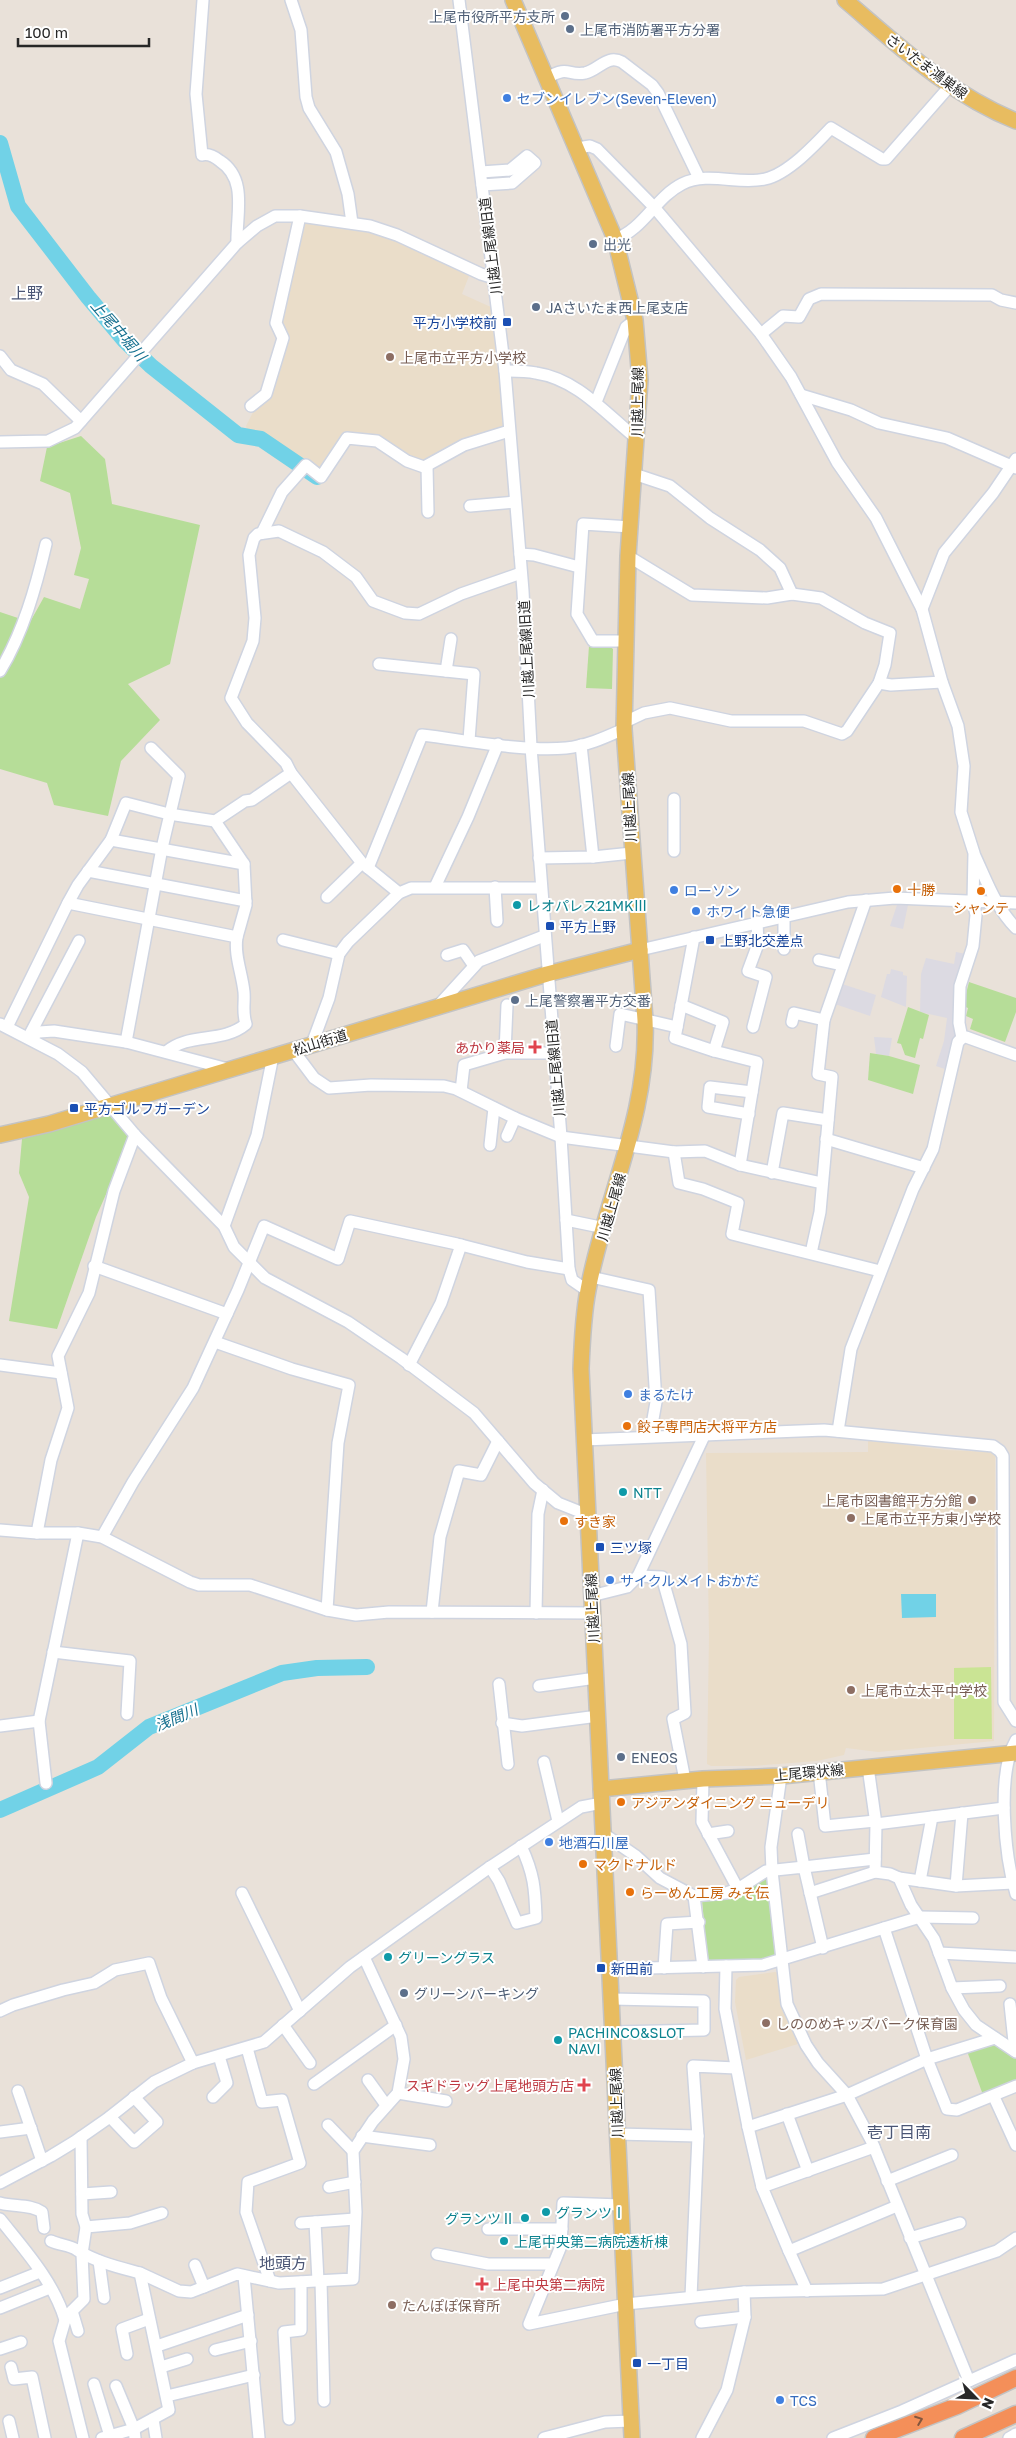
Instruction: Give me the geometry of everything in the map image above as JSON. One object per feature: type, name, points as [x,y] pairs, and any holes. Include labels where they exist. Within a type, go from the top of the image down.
[{"type":"highway","points":[[874,2438],[957,2406],[1016,2378]]},
{"type":"highway","points":[[963,2438],[1016,2414]]},
{"type":"main road","name":"川越上尾線","points":[[513,0],[615,239],[635,320],[640,380],[628,556],[625,725],[632,852],[645,1020],[642,1082],[628,1146],[590,1284],[582,1333],[581,1369],[632,2438]]},
{"type":"main road","name":"さいたま鴻巣線","points":[[852,3],[919,64],[950,87],[986,109],[1016,121]]},
{"type":"main road","name":"松山街道","points":[[0,1135],[49,1124],[438,1006],[547,974],[640,950]]},
{"type":"main road","name":"上尾環状線","points":[[602,1796],[685,1780],[781,1776],[868,1768],[1014,1749]]},
{"type":"street","points":[[203,0],[196,94],[202,154],[208,154],[227,166],[239,185],[237,243]]},
{"type":"street","points":[[291,0],[301,30],[306,96],[309,108],[338,158],[348,194],[352,223]]},
{"type":"street","name":"川越上尾線旧道","points":[[459,0],[494,278],[522,573],[531,748],[561,1138],[569,1270]]},
{"type":"street","points":[[547,78],[563,70],[584,73],[608,60],[618,59],[652,84],[677,128],[699,178]]},
{"type":"street","points":[[615,239],[628,234],[654,207],[681,184],[699,178],[765,179],[809,152],[831,128],[882,159],[886,159],[950,87]]},
{"type":"street","points":[[577,148],[590,146],[597,149],[654,207],[761,334],[801,395],[837,462],[876,518],[922,609],[942,682],[958,726],[964,766],[961,812],[974,853],[1005,917],[1016,928]]},
{"type":"street","points":[[481,172],[510,170],[527,156],[535,163],[512,184],[482,185]]},
{"type":"street","points":[[0,442],[48,441],[75,428],[237,243],[257,226],[275,216],[300,216],[370,226],[389,232],[480,274],[494,278]]},
{"type":"street","points":[[250,406],[266,394],[283,338],[276,323],[300,216]]},
{"type":"street","points":[[761,334],[783,316],[799,317],[808,299],[821,294],[992,295],[1001,300],[1016,302]]},
{"type":"street","points":[[596,402],[626,327],[635,320]]},
{"type":"street","points":[[0,356],[11,370],[42,384],[81,421]]},
{"type":"street","points":[[504,371],[536,373],[554,377],[569,384],[596,402],[636,438]]},
{"type":"street","points":[[801,395],[851,410],[879,423],[947,438],[1014,465],[944,553],[922,609]]},
{"type":"street","points":[[262,533],[282,492],[306,465],[321,477],[348,438],[377,441],[407,460],[424,467],[464,445],[509,431]]},
{"type":"street","points":[[427,466],[428,512]]},
{"type":"street","points":[[634,474],[670,486],[710,518],[760,550],[780,568],[792,594]]},
{"type":"street","points":[[470,506],[515,502]]},
{"type":"street","points":[[625,641],[593,641],[577,614],[579,566],[583,524],[631,527]]},
{"type":"street","points":[[399,893],[365,865],[291,773],[280,756],[247,723],[230,698],[253,641],[255,618],[249,555],[254,538],[262,533],[279,531],[323,552],[356,577],[374,601],[405,613],[419,614],[461,594],[497,584],[522,573]]},
{"type":"street","points":[[0,671],[14,643],[36,586],[46,544]]},
{"type":"street","points":[[520,554],[534,555],[579,566]]},
{"type":"street","points":[[327,897],[365,865],[422,735],[531,748],[566,748],[581,745],[644,714],[670,708],[731,721],[804,721],[842,734],[847,731],[879,683],[885,665],[890,633],[866,623],[821,598],[792,594],[767,598],[692,595],[628,556]]},
{"type":"street","points":[[446,671],[451,639]]},
{"type":"street","points":[[379,664],[474,674],[469,740]]},
{"type":"street","points":[[879,683],[942,682]]},
{"type":"street","points":[[435,887],[468,817],[498,744]]},
{"type":"street","points":[[581,745],[593,857]]},
{"type":"street","points":[[126,1042],[151,919],[162,848],[179,776],[151,748]]},
{"type":"street","points":[[291,773],[252,800],[244,801],[215,821],[169,814],[126,804],[111,840],[88,871],[68,903],[4,1026],[58,1054],[82,1072],[135,1135],[224,1226],[234,1247],[265,1278],[348,1322],[409,1365],[474,1413],[543,1490],[558,1503],[588,1515]]},
{"type":"street","points":[[674,799],[674,851]]},
{"type":"street","points":[[166,1052],[176,1043],[235,1033],[246,1024],[242,1014],[244,995],[239,960],[235,950],[246,901],[244,864],[215,821]]},
{"type":"street","points":[[111,840],[244,864]]},
{"type":"street","points":[[539,858],[593,857],[632,852]]},
{"type":"street","points":[[962,1038],[960,986],[973,946],[976,915],[973,902],[974,853]]},
{"type":"street","points":[[88,871],[246,901]]},
{"type":"street","points":[[312,1044],[328,998],[339,954],[348,942],[399,893],[411,888],[435,887],[541,888]]},
{"type":"street","points":[[495,887],[497,921]]},
{"type":"street","points":[[640,950],[784,915],[866,900],[895,898],[1016,904]]},
{"type":"street","points":[[811,1253],[820,1212],[832,1077],[818,1074],[824,1020],[866,900]]},
{"type":"street","points":[[68,903],[237,937]]},
{"type":"street","points":[[784,915],[784,948]]},
{"type":"street","points":[[753,1028],[766,977],[748,971],[758,944],[757,922]]},
{"type":"street","points":[[438,1006],[479,961],[544,936]]},
{"type":"street","points":[[694,937],[676,1038],[714,1051],[757,1062],[740,1165]]},
{"type":"street","points":[[283,940],[339,954]]},
{"type":"street","points":[[28,1038],[79,941]]},
{"type":"street","points":[[447,955],[462,950],[474,966]]},
{"type":"street","points":[[819,960],[842,966]]},
{"type":"street","points":[[681,1004],[723,1022],[714,1051]]},
{"type":"street","points":[[505,1053],[507,1005]]},
{"type":"street","points":[[792,1022],[794,1013],[824,1020]]},
{"type":"street","points":[[616,1046],[620,1014],[677,1027]]},
{"type":"street","points":[[28,1038],[39,1032],[54,1031],[126,1042],[228,1069]]},
{"type":"street","points":[[838,1431],[851,1349],[913,1188],[933,1149],[958,1042],[966,1037],[1016,1055]]},
{"type":"street","points":[[293,1050],[314,1078],[329,1088],[371,1085],[444,1086],[461,1091],[561,1138],[674,1152],[705,1152],[740,1165],[822,1183]]},
{"type":"street","points":[[461,1091],[464,1065],[505,1053],[554,1053]]},
{"type":"street","points":[[224,1226],[257,1135],[273,1056]]},
{"type":"street","points":[[749,1114],[708,1107],[710,1087],[752,1092]]},
{"type":"street","points":[[490,1144],[494,1108]]},
{"type":"street","points":[[772,1173],[783,1113],[828,1120]]},
{"type":"street","points":[[507,1136],[515,1118]]},
{"type":"street","points":[[37,1533],[51,1460],[68,1408],[58,1356],[89,1293],[94,1266],[114,1191],[135,1135]]},
{"type":"street","points":[[826,1139],[924,1168]]},
{"type":"street","points":[[674,1152],[679,1183],[703,1189],[738,1203],[732,1234],[880,1271]]},
{"type":"street","points":[[566,1220],[605,1228]]},
{"type":"street","points":[[102,1538],[133,1482],[193,1388],[228,1314],[264,1226],[338,1259],[350,1221],[569,1270],[572,1280],[590,1284],[649,1290],[656,1402],[650,1436]]},
{"type":"street","points":[[409,1365],[441,1303],[461,1245]]},
{"type":"street","points":[[94,1266],[228,1314]]},
{"type":"street","points":[[215,1342],[292,1370],[349,1385],[338,1443],[327,1610]]},
{"type":"street","points":[[0,1366],[61,1373]]},
{"type":"street","points":[[584,1440],[705,1434],[838,1431],[993,1446],[1000,1451],[1002,1456],[1004,1702],[1016,1721]]},
{"type":"street","points":[[591,1596],[627,1587],[638,1576],[705,1434]]},
{"type":"street","points":[[432,1612],[440,1537],[459,1471],[481,1475],[498,1441]]},
{"type":"street","points":[[536,1613],[538,1514],[543,1490]]},
{"type":"street","points":[[0,1530],[37,1533],[78,1533],[102,1538],[190,1582],[200,1585],[250,1585],[327,1610],[356,1615],[389,1612],[592,1613]]},
{"type":"street","points":[[46,1783],[39,1721],[78,1533]]},
{"type":"street","points":[[638,1576],[662,1577],[681,1644],[684,1712],[673,1719],[685,1780]]},
{"type":"street","points":[[53,1652],[130,1661],[127,1714]]},
{"type":"street","points":[[539,1686],[596,1678]]},
{"type":"street","points":[[500,1684],[502,1723],[508,1764]]},
{"type":"street","points":[[502,1723],[522,1726],[598,1716]]},
{"type":"street","points":[[0,1726],[39,1721]]},
{"type":"street","points":[[810,1892],[874,1872],[890,1874],[899,1878],[956,1886],[1015,1891],[1005,1847],[1004,1808],[1014,1749]]},
{"type":"street","points":[[544,1762],[558,1821]]},
{"type":"street","points":[[868,1768],[875,1823],[874,1872]]},
{"type":"street","points":[[819,1771],[825,1826],[875,1823],[1004,1808]]},
{"type":"street","points":[[781,1776],[771,1847],[787,2004],[796,2025],[818,2063],[847,2095],[874,2147],[969,2381]]},
{"type":"street","points":[[703,1779],[702,1822],[738,1889]]},
{"type":"street","points":[[0,2183],[42,2161],[81,2137],[154,2082],[193,2063],[264,2042],[350,1967],[490,1867],[558,1821],[602,1796]]},
{"type":"street","points":[[956,1886],[962,1813]]},
{"type":"street","points":[[920,1881],[932,1817]]},
{"type":"street","points":[[708,1834],[728,1831]]},
{"type":"street","points":[[604,1834],[636,1856],[660,1878],[694,1896],[726,1893],[738,1889],[766,1872],[875,1858]]},
{"type":"street","points":[[798,1834],[823,1948]]},
{"type":"street","points":[[490,1867],[517,1923],[536,1918],[535,1885],[531,1868],[521,1846]]},
{"type":"street","points":[[899,1878],[906,1896],[920,1917],[939,1953],[952,1988],[964,2010],[976,2025],[1016,2052]]},
{"type":"street","points":[[242,1894],[300,2011]]},
{"type":"street","points":[[694,1896],[699,1922],[703,1967]]},
{"type":"street","points":[[610,1969],[763,1965],[920,1917],[973,1918]]},
{"type":"street","points":[[664,1968],[666,1924],[699,1922]]},
{"type":"street","points":[[884,1928],[927,2059],[947,2109],[956,2110],[1016,2086]]},
{"type":"street","points":[[939,1953],[1016,1956]]},
{"type":"street","points":[[51,2241],[77,2249],[82,2254],[99,2261],[154,2278],[179,2291],[191,2292],[237,2274],[270,2281],[301,2282],[353,2279],[355,2219],[353,2151],[386,2105],[398,2093],[404,2059],[401,2037],[364,1957]]},
{"type":"street","points":[[0,2011],[13,2005],[94,1983],[115,1970],[149,1963],[161,1998],[193,2063]]},
{"type":"street","points":[[726,1966],[725,2009],[762,2187],[807,2291]]},
{"type":"street","points":[[952,1988],[1000,1986]]},
{"type":"street","points":[[612,1999],[704,2002],[704,2030],[613,2032]]},
{"type":"street","points":[[1010,2004],[1016,2052]]},
{"type":"street","points":[[283,2025],[310,2063]]},
{"type":"street","points":[[314,2084],[396,2026]]},
{"type":"street","points":[[748,2127],[847,2095],[927,2059],[995,2038]]},
{"type":"street","points":[[247,2048],[262,2102],[282,2100],[300,2163],[248,2182],[246,2212],[270,2281]]},
{"type":"street","points":[[213,2097],[227,2083],[219,2056]]},
{"type":"street","points":[[691,2297],[698,2136],[693,2066],[736,2068]]},
{"type":"street","points":[[368,2080],[386,2105]]},
{"type":"street","points":[[18,2091],[42,2161]]},
{"type":"street","points":[[398,2093],[446,2101]]},
{"type":"street","points":[[110,2117],[134,2142],[157,2122],[134,2096]]},
{"type":"street","points":[[994,2096],[1016,2145]]},
{"type":"street","points":[[787,2114],[808,2171]]},
{"type":"street","points":[[328,2125],[353,2151]]},
{"type":"street","points":[[0,2132],[31,2128]]},
{"type":"street","points":[[617,2134],[698,2136]]},
{"type":"street","points":[[362,2136],[430,2145]]},
{"type":"street","points":[[81,2137],[82,2214],[86,2227],[82,2254],[84,2299],[69,2315],[59,2341],[83,2438]]},
{"type":"street","points":[[762,2187],[874,2147]]},
{"type":"street","points":[[887,2181],[952,2155]]},
{"type":"street","points":[[329,2187],[354,2182]]},
{"type":"street","points":[[82,2194],[110,2192]]},
{"type":"street","points":[[621,2205],[563,2202],[561,2246],[529,2324],[626,2304],[691,2297],[744,2292],[883,2290],[997,2251],[1016,2238]]},
{"type":"street","points":[[0,2203],[34,2207],[42,2212],[44,2228]]},
{"type":"street","points":[[790,2251],[897,2206]]},
{"type":"street","points":[[86,2227],[130,2223],[162,2213]]},
{"type":"street","points":[[0,2219],[40,2272],[78,2331]]},
{"type":"street","points":[[301,2223],[355,2219]]},
{"type":"street","points":[[315,2222],[320,2281],[324,2401]]},
{"type":"street","points":[[910,2238],[960,2223]]},
{"type":"street","points":[[488,2229],[562,2229]]},
{"type":"street","points":[[437,2254],[488,2264],[553,2264]]},
{"type":"street","points":[[81,2302],[86,2304],[101,2301],[99,2261]]},
{"type":"street","points":[[195,2265],[204,2287]]},
{"type":"street","points":[[0,2288],[40,2272]]},
{"type":"street","points":[[94,2384],[106,2437],[135,2433],[153,2419],[169,2410],[157,2346],[149,2319],[140,2273]]},
{"type":"street","points":[[244,2276],[259,2438]]},
{"type":"street","points":[[289,2419],[284,2332],[301,2330],[301,2282]]},
{"type":"street","points":[[0,2308],[50,2288]]},
{"type":"street","points":[[702,2438],[727,2390],[746,2317],[744,2292]]},
{"type":"street","points":[[157,2346],[248,2314]]},
{"type":"street","points":[[701,2322],[746,2317]]},
{"type":"street","points":[[127,2354],[122,2329],[149,2319]]},
{"type":"street","points":[[215,2350],[251,2341]]},
{"type":"street","points":[[0,2350],[21,2342]]},
{"type":"street","points":[[161,2367],[187,2359]]},
{"type":"street","points":[[833,2438],[1016,2360]]},
{"type":"street","points":[[10,2367],[14,2379],[32,2377],[45,2438]]},
{"type":"street","points":[[166,2396],[254,2375]]},
{"type":"street","points":[[116,2386],[135,2433]]},
{"type":"street","points":[[153,2419],[156,2438]]},
{"type":"street","points":[[9,2421],[13,2438]]},
{"type":"street","points":[[544,2438],[605,2422],[631,2421]]},
{"type":"shaded area","name":"上尾市立平方小学校","points":[[301,222],[384,235],[421,251],[469,276],[462,294],[493,308],[504,426],[501,431],[423,463],[346,436],[319,470],[264,434],[247,430],[246,426],[287,345],[279,322]]},
{"type":"shaded area","points":[[897,905],[908,905],[903,929],[890,926]]},
{"type":"shaded area","points":[[956,952],[966,954],[958,1027],[948,1070],[936,1066],[944,1041],[947,1018],[920,1012],[921,974],[926,958],[954,964]]},
{"type":"shaded area","points":[[891,969],[903,972],[903,975],[907,976],[906,1007],[881,997],[887,974],[890,974]]},
{"type":"shaded area","points":[[839,983],[876,995],[870,1016],[832,1003]]},
{"type":"shaded area","points":[[874,1037],[892,1038],[889,1056],[876,1054]]},
{"type":"shaded area","points":[[868,1440],[945,1450],[991,1452],[995,1456],[994,1741],[878,1752],[846,1748],[844,1755],[817,1761],[753,1766],[711,1766],[707,1764],[709,1636],[706,1453],[868,1452]]},
{"type":"shaded area","name":"しののめキッズパーク保育園","points":[[779,1973],[801,2043],[746,2060],[735,2002],[736,1980],[739,1977]]},
{"type":"green space","points":[[81,436],[105,459],[112,504],[200,525],[170,664],[128,684],[160,720],[121,761],[108,816],[54,805],[47,783],[0,769],[0,612],[30,622],[44,597],[80,609],[89,579],[74,575],[81,548],[70,493],[40,481],[47,447]]},
{"type":"green space","points":[[589,646],[609,646],[613,649],[612,689],[586,688]]},
{"type":"green space","points":[[969,982],[1016,998],[1016,1012],[1005,1042],[970,1029],[973,1019],[966,1016],[968,1008],[963,1006]]},
{"type":"green space","points":[[908,1007],[929,1015],[923,1039],[920,1038],[915,1058],[905,1055],[901,1044],[897,1043]]},
{"type":"green space","points":[[870,1053],[889,1056],[920,1065],[913,1094],[868,1080]]},
{"type":"green space","name":"平方ゴルフガーデン","points":[[112,1113],[130,1134],[130,1140],[96,1217],[57,1329],[9,1321],[29,1197],[19,1173],[22,1139]]},
{"type":"green space","points":[[991,1667],[992,1739],[954,1739],[954,1668]]},
{"type":"green space","points":[[767,1876],[777,1954],[775,1957],[745,1963],[707,1961],[702,1899]]},
{"type":"green space","points":[[992,2042],[1016,2058],[1016,2081],[983,2095],[967,2051]]},
{"type":"water","points":[[901,1594],[936,1594],[936,1617],[902,1618]]},
{"type":"waterway","name":"上尾中堀川","points":[[0,143],[18,206],[88,297],[125,341],[151,366],[238,435],[261,439],[317,477]]},
{"type":"waterway","name":"浅間川","points":[[0,1810],[98,1767],[149,1727],[282,1673],[317,1668],[367,1667]]},
{"type":"place","name":"上尾市役所平方支所","points":[[565,16]]},
{"type":"place","name":"上尾市消防署平方分署","points":[[570,29]]},
{"type":"place","name":"セブンイレブン(Seven-Eleven)","points":[[507,98]]},
{"type":"place","name":"出光","points":[[593,244]]},
{"type":"place","name":"JAさいたま西上尾支店","points":[[536,307]]},
{"type":"place","name":"平方小学校前","points":[[507,322]]},
{"type":"place","name":"上尾市立平方小学校","points":[[390,357]]},
{"type":"place","name":"十勝","points":[[897,889]]},
{"type":"place","name":"ローソン","points":[[674,890]]},
{"type":"place","name":"シャンテ","points":[[981,891]]},
{"type":"place","name":"レオパレス21MKⅢ","points":[[517,905]]},
{"type":"place","name":"ホワイト急便","points":[[696,911]]},
{"type":"place","name":"平方上野","points":[[550,926]]},
{"type":"place","name":"上野北交差点","points":[[710,940]]},
{"type":"place","name":"上尾警察署平方交番","points":[[515,1000]]},
{"type":"place","name":"あかり薬局","points":[[535,1047]]},
{"type":"place","name":"平方ゴルフガーデン","points":[[74,1108]]},
{"type":"place","name":"まるたけ","points":[[628,1394]]},
{"type":"place","name":"餃子専門店大将平方店","points":[[627,1426]]},
{"type":"place","name":"NTT","points":[[623,1492]]},
{"type":"place","name":"上尾市図書館平方分館","points":[[972,1500]]},
{"type":"place","name":"上尾市立平方東小学校","points":[[851,1518]]},
{"type":"place","name":"すき家","points":[[564,1521]]},
{"type":"place","name":"三ツ塚","points":[[600,1547]]},
{"type":"place","name":"サイクルメイトおかだ","points":[[610,1580]]},
{"type":"place","name":"上尾市立太平中学校","points":[[851,1690]]},
{"type":"place","name":"ENEOS","points":[[621,1757]]},
{"type":"place","name":"アジアンダイニング ニューデリ","points":[[621,1802]]},
{"type":"place","name":"地酒石川屋","points":[[549,1842]]},
{"type":"place","name":"マクドナルド","points":[[583,1864]]},
{"type":"place","name":"らーめん工房 みそ伝","points":[[630,1892]]},
{"type":"place","name":"グリーングラス","points":[[388,1957]]},
{"type":"place","name":"新田前","points":[[601,1968]]},
{"type":"place","name":"グリーンパーキング","points":[[404,1993]]},
{"type":"place","name":"しののめキッズパーク保育園","points":[[766,2023]]},
{"type":"place","name":"PACHINCO&SLOT NAVI","points":[[558,2040]]},
{"type":"place","name":"スギドラッグ上尾地頭方店","points":[[584,2085]]},
{"type":"place","name":"グランツⅠ","points":[[546,2212]]},
{"type":"place","name":"グランツⅡ","points":[[525,2218]]},
{"type":"place","name":"上尾中央第二病院透析棟","points":[[504,2241]]},
{"type":"place","name":"上尾中央第二病院","points":[[482,2284]]},
{"type":"place","name":"たんぽぽ保育所","points":[[392,2305]]},
{"type":"place","name":"一丁目","points":[[637,2363]]},
{"type":"place","name":"TCS","points":[[780,2400]]},
{"type":"district","name":"上野","points":[[27,293]]},
{"type":"district","name":"壱丁目南","points":[[899,2132]]},
{"type":"district","name":"地頭方","points":[[283,2263]]}]
